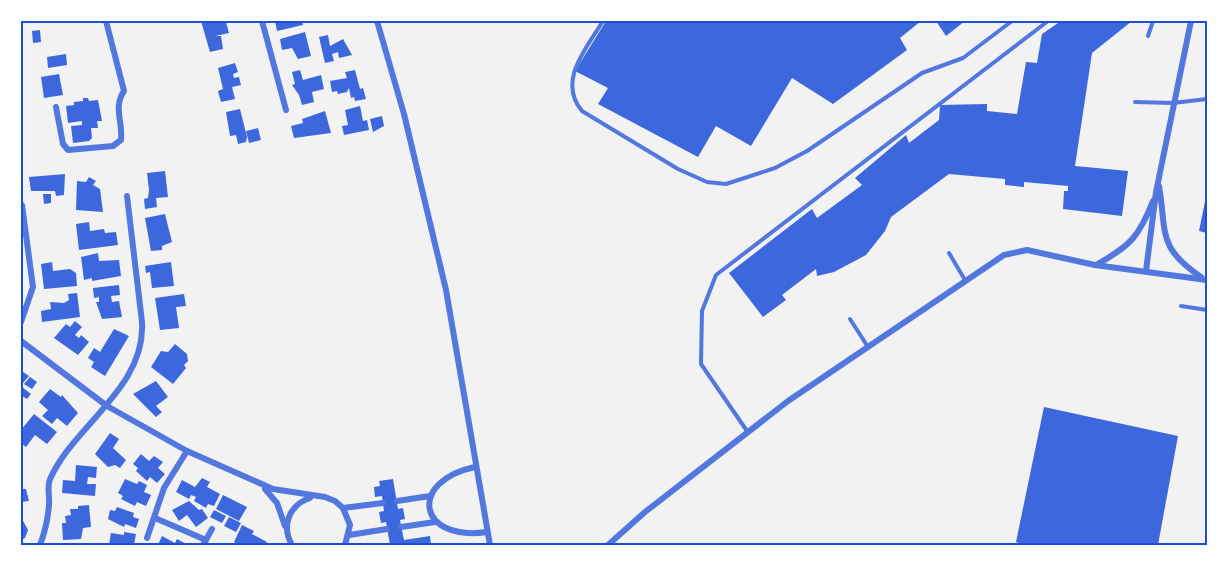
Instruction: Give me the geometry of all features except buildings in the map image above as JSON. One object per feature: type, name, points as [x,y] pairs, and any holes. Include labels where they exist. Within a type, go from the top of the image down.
[{"type":"street","points":[[56,107],[63,144],[68,150],[113,146],[121,140],[117,108],[118,100],[124,91],[106,21]]},
{"type":"street","points":[[262,21],[286,110]]},
{"type":"street","points":[[377,21],[407,125],[446,290],[490,545]]},
{"type":"street","points":[[1095,265],[1122,250],[1137,236],[1156,192],[1191,21]]},
{"type":"street","points":[[1159,182],[1167,244],[1178,261],[1205,280]]},
{"type":"street","points":[[1146,271],[1156,192]]},
{"type":"street","points":[[40,545],[49,502],[50,479],[67,452],[107,406],[136,357],[142,332],[127,195]]},
{"type":"street","points":[[21,322],[33,287],[22,205]]},
{"type":"street","points":[[608,545],[747,431],[964,280],[1004,255],[1027,250],[1095,265],[1205,280]]},
{"type":"street","points":[[21,341],[107,406],[188,451],[252,480],[273,489],[313,497],[325,497],[344,508],[383,503]]},
{"type":"street","points":[[147,538],[164,488],[188,451]]},
{"type":"street","points":[[435,522],[430,509],[430,496],[446,476],[475,467]]},
{"type":"street","points":[[252,480],[270,493],[277,503],[292,545]]},
{"type":"street","points":[[397,501],[430,496]]},
{"type":"street","points":[[286,529],[292,510],[303,500],[313,497]]},
{"type":"street","points":[[344,508],[350,525],[345,545]]},
{"type":"street","points":[[155,518],[205,543],[212,529]]},
{"type":"street","points":[[401,527],[435,522],[457,533],[487,532]]},
{"type":"street","points":[[349,535],[387,529]]},
{"type":"lane","points":[[603,21],[573,71],[571,91],[574,101],[582,111],[678,169],[707,182],[726,184],[775,168],[807,150],[922,73],[968,55],[1012,21]]},
{"type":"lane","points":[[747,431],[701,364],[702,311],[716,275],[819,199],[1047,21]]},
{"type":"lane","points":[[1148,36],[1153,21]]},
{"type":"lane","points":[[1135,102],[1173,104],[1207,99]]},
{"type":"lane","points":[[949,253],[964,280]]},
{"type":"lane","points":[[1181,306],[1207,310]]},
{"type":"lane","points":[[850,320],[868,347]]}]
